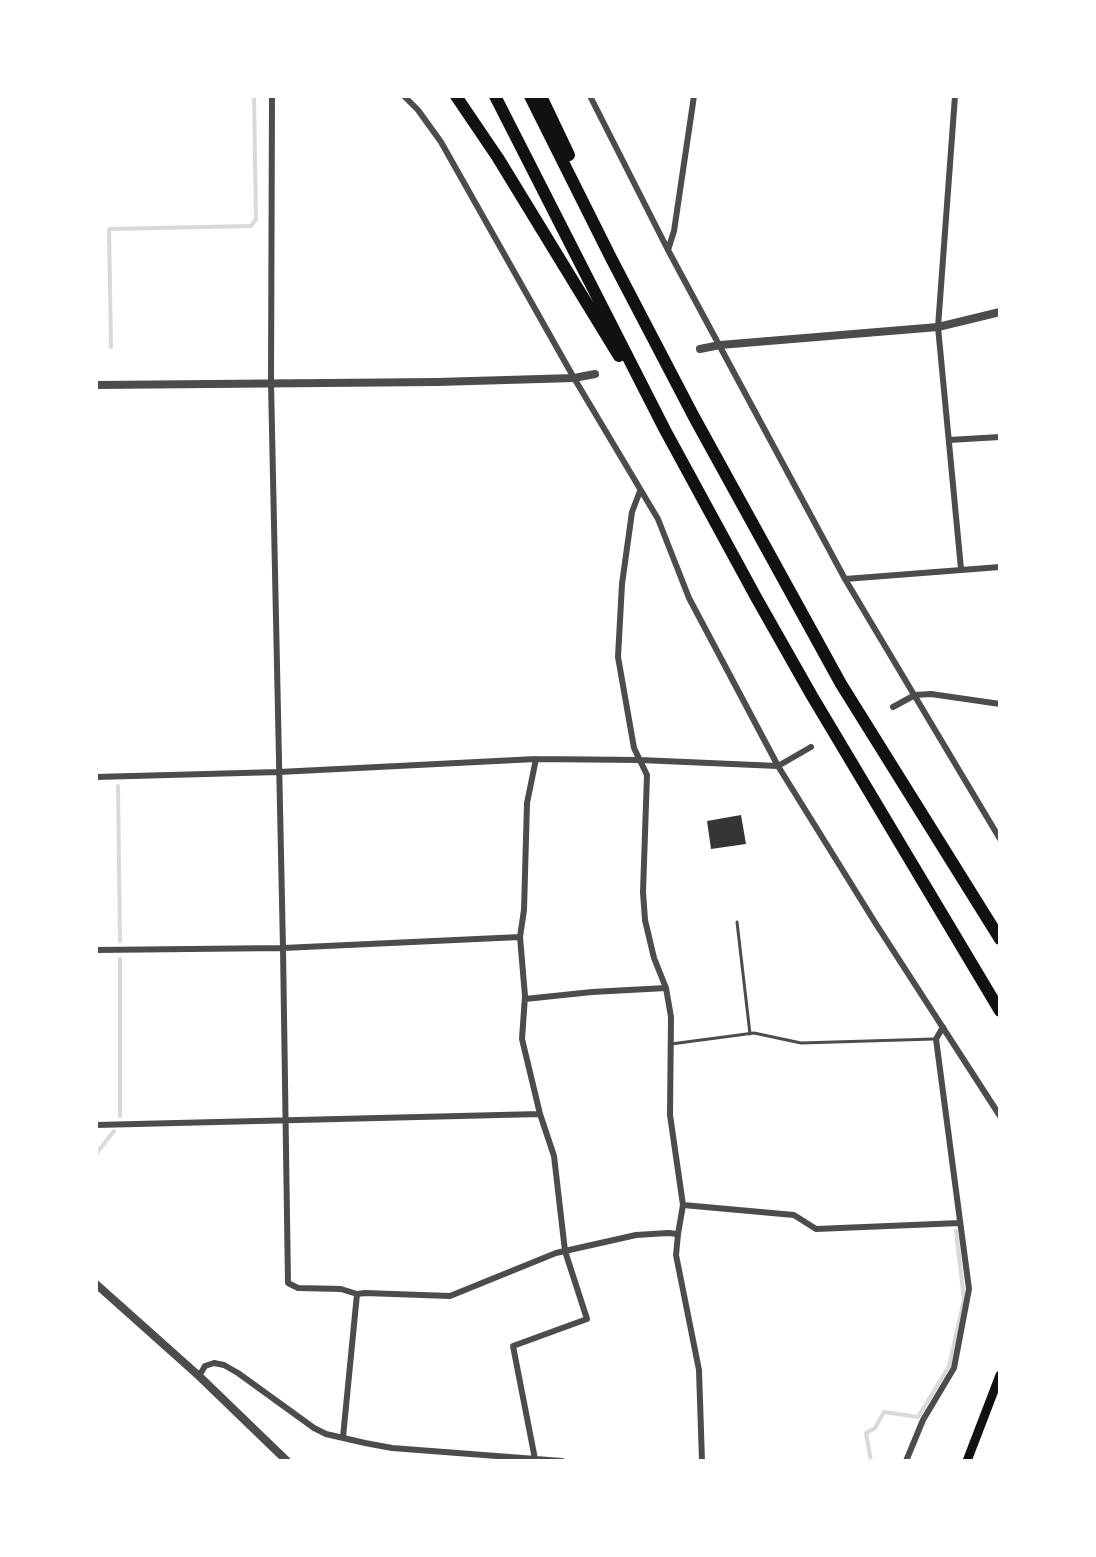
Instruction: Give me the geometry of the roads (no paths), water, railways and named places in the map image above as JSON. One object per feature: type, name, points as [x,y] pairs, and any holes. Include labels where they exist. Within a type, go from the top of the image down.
[{"type":"highway","points":[[456,96],[498,158],[665,430]]},
{"type":"highway","points":[[495,96],[665,430],[812,696],[1000,1011]]},
{"type":"highway","points":[[530,96],[694,417],[841,684],[1000,939]]},
{"type":"highway","points":[[541,96],[573,163],[611,258]]},
{"type":"main road","points":[[967,1461],[999,1381]]},
{"type":"street","points":[[272,96],[271,383],[288,1283],[298,1288],[341,1289],[357,1294],[450,1296],[556,1253],[636,1235],[678,1234]]},
{"type":"street","points":[[404,96],[441,142],[574,378],[658,519],[689,598],[778,766],[1000,1116]]},
{"type":"street","points":[[590,96],[668,250],[845,579],[1000,839]]},
{"type":"street","points":[[668,250],[674,231],[694,96]]},
{"type":"street","points":[[955,96],[938,327],[961,569]]},
{"type":"street","points":[[700,349],[938,327],[1000,312]]},
{"type":"street","points":[[96,385],[438,382],[574,378],[595,374]]},
{"type":"street","points":[[949,440],[1000,437]]},
{"type":"street","points":[[640,491],[632,512],[622,584],[618,657],[634,748],[647,775],[645,920],[654,958],[666,988],[671,1017],[670,1115],[683,1205],[676,1255],[699,1370],[702,1461]]},
{"type":"street","points":[[845,579],[1000,567]]},
{"type":"street","points":[[893,707],[915,695],[931,694],[1000,704]]},
{"type":"street","points":[[96,777],[279,772],[536,759],[778,766],[811,747]]},
{"type":"street","points":[[535,1459],[513,1346],[587,1319],[565,1251],[554,1156],[540,1114],[522,1039],[525,999],[520,937],[524,910],[527,803],[536,759]]},
{"type":"street","points":[[990,822],[1000,822]]},
{"type":"street","points":[[96,950],[283,948],[520,937]]},
{"type":"street","points":[[525,999],[666,988]]},
{"type":"street","points":[[906,1461],[923,1420],[954,1368],[969,1289],[936,1039],[943,1027]]},
{"type":"street","points":[[96,1125],[540,1114]]},
{"type":"street","points":[[683,1205],[794,1215],[816,1229],[960,1223]]},
{"type":"street","points":[[96,1284],[199,1376],[287,1461]]},
{"type":"street","points":[[343,1437],[357,1294]]},
{"type":"street","points":[[199,1376],[205,1366],[214,1363],[224,1365],[326,1434],[392,1448],[562,1461]]},
{"type":"lane","points":[[737,922],[750,1034]]},
{"type":"lane","points":[[671,1044],[750,1034],[801,1043],[936,1039]]},
{"type":"waterway","points":[[111,347],[109,229],[251,226],[256,219],[254,96]]},
{"type":"waterway","points":[[118,786],[120,941]]},
{"type":"waterway","points":[[120,959],[120,1116]]},
{"type":"waterway","points":[[96,1154],[114,1131]]},
{"type":"waterway","points":[[871,1461],[866,1433],[875,1428],[884,1412],[918,1417],[949,1366],[964,1300],[956,1231]]}]
